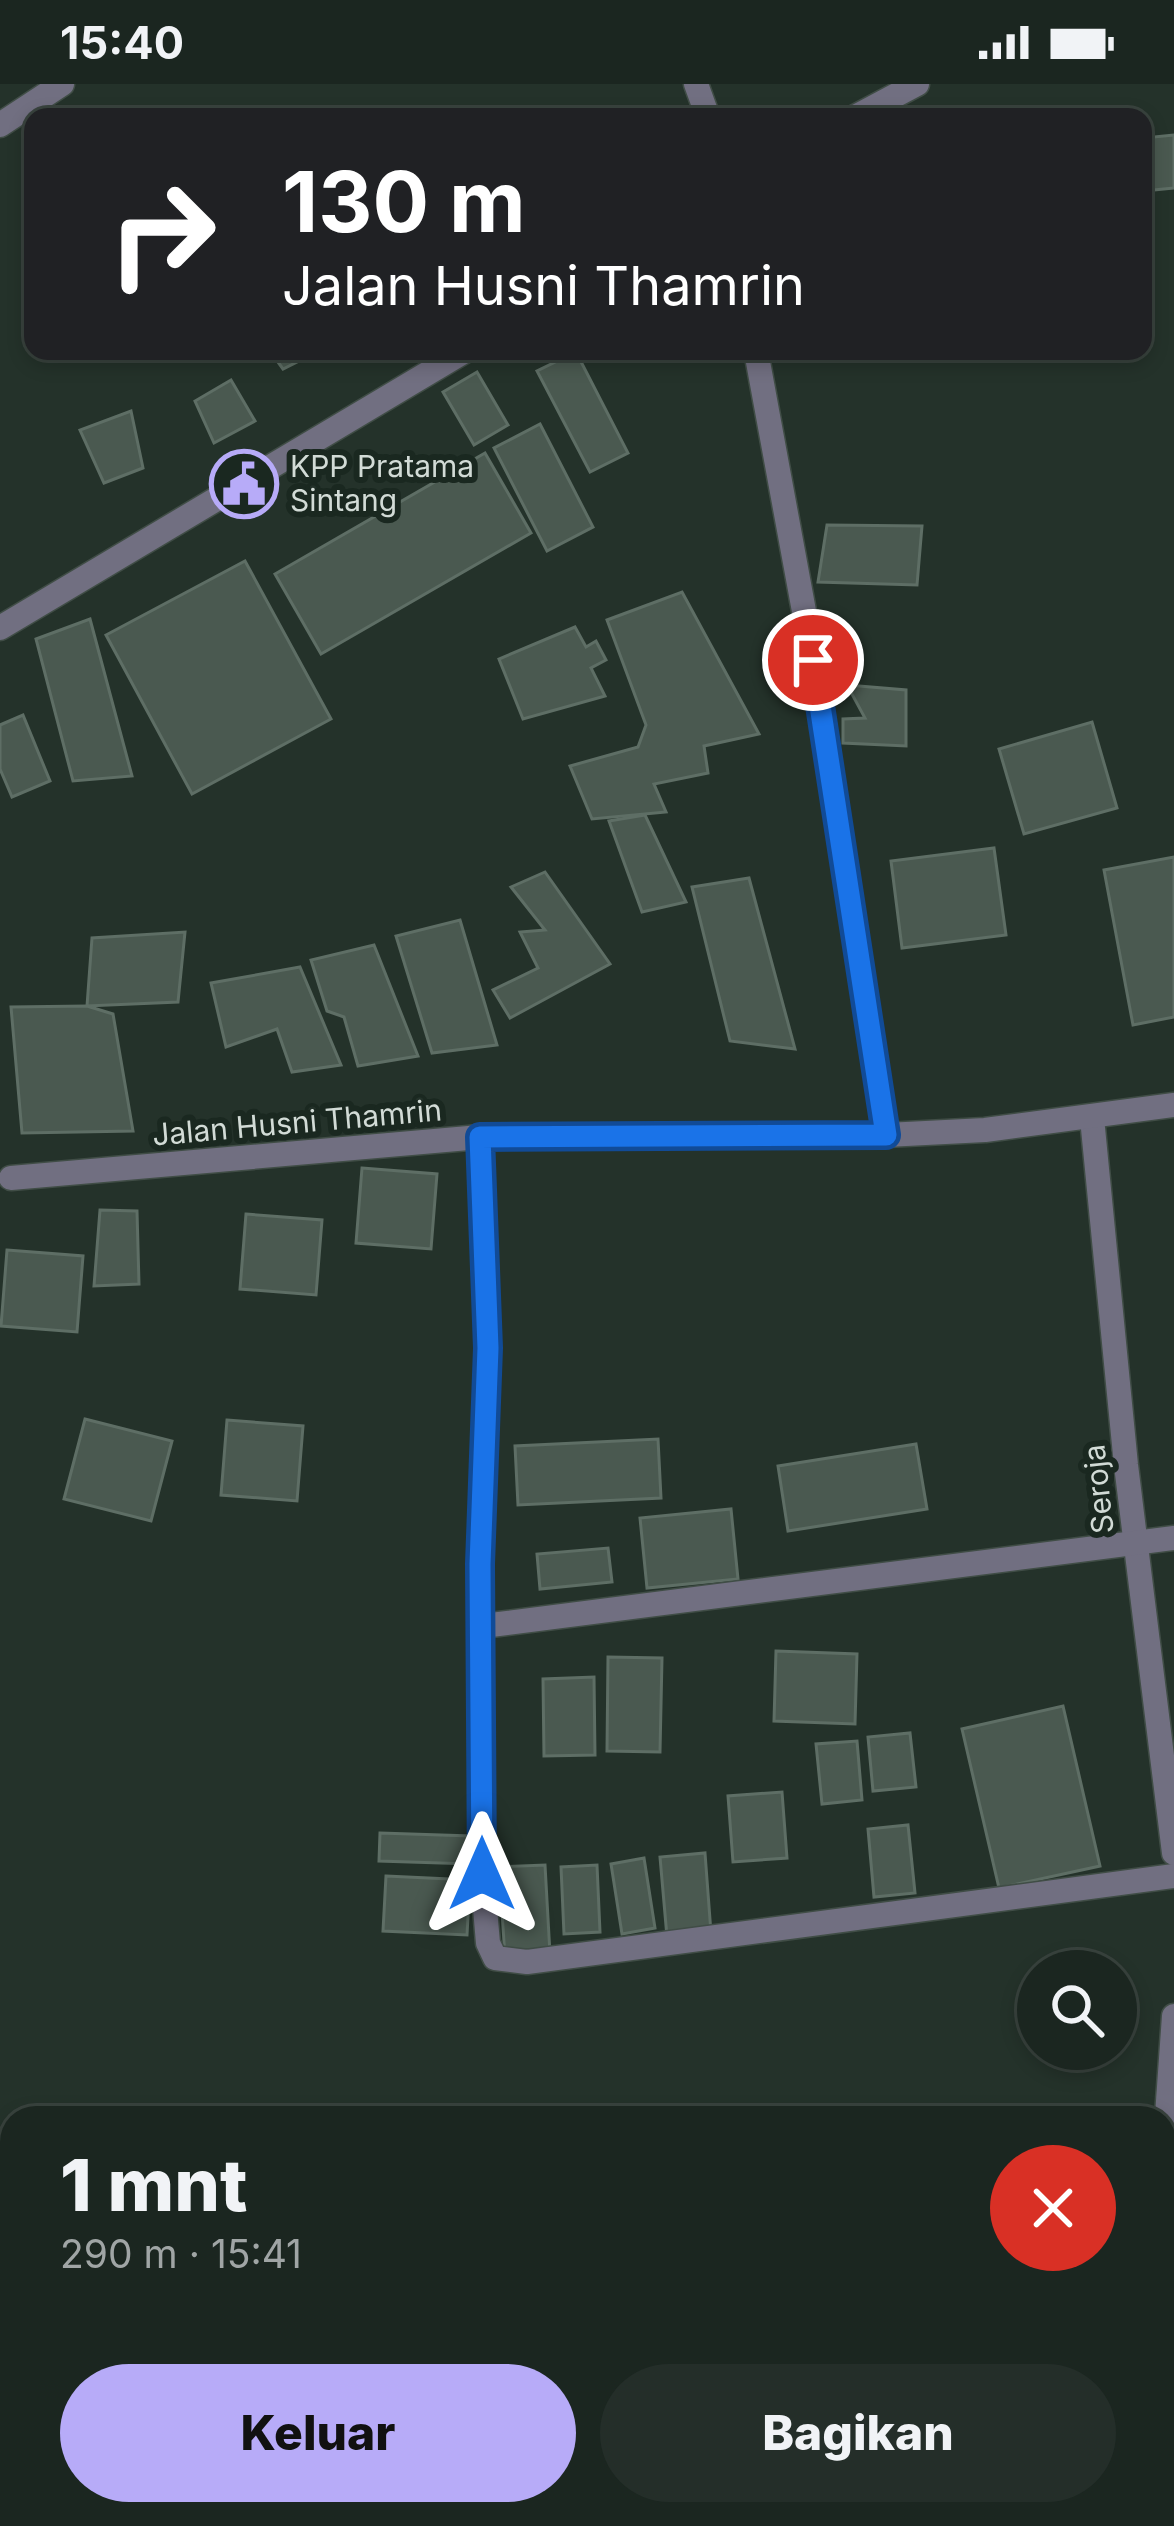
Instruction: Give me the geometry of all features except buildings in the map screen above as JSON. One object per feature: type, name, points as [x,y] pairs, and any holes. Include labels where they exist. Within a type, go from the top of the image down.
[{"type":"street","points":[[25,108],[62,84]]},
{"type":"street","points":[[872,108],[917,84]]},
{"type":"street","points":[[0,628],[450,360]]},
{"type":"street","points":[[758,360],[813,660],[886,1135]]},
{"type":"street","name":"Jalan Husni Thamrin","points":[[11,1178],[480,1137],[886,1135],[985,1130],[1174,1105]]},
{"type":"street","name":"Seroja","points":[[1092,1118],[1135,1544],[1174,1852]]},
{"type":"street","points":[[480,1137],[488,1348],[480,1564],[482,1874],[488,1942],[495,1958],[527,1962],[1174,1876]]},
{"type":"street","points":[[483,1626],[1174,1538]]},
{"type":"street","points":[[1168,2106],[1174,2016]]},
{"type":"place","name":"KPP Pratama Sintang","points":[[244,484]]},
{"type":"route","points":[[482,1874],[480,1564],[488,1348],[480,1137],[886,1135],[813,660]]}]
